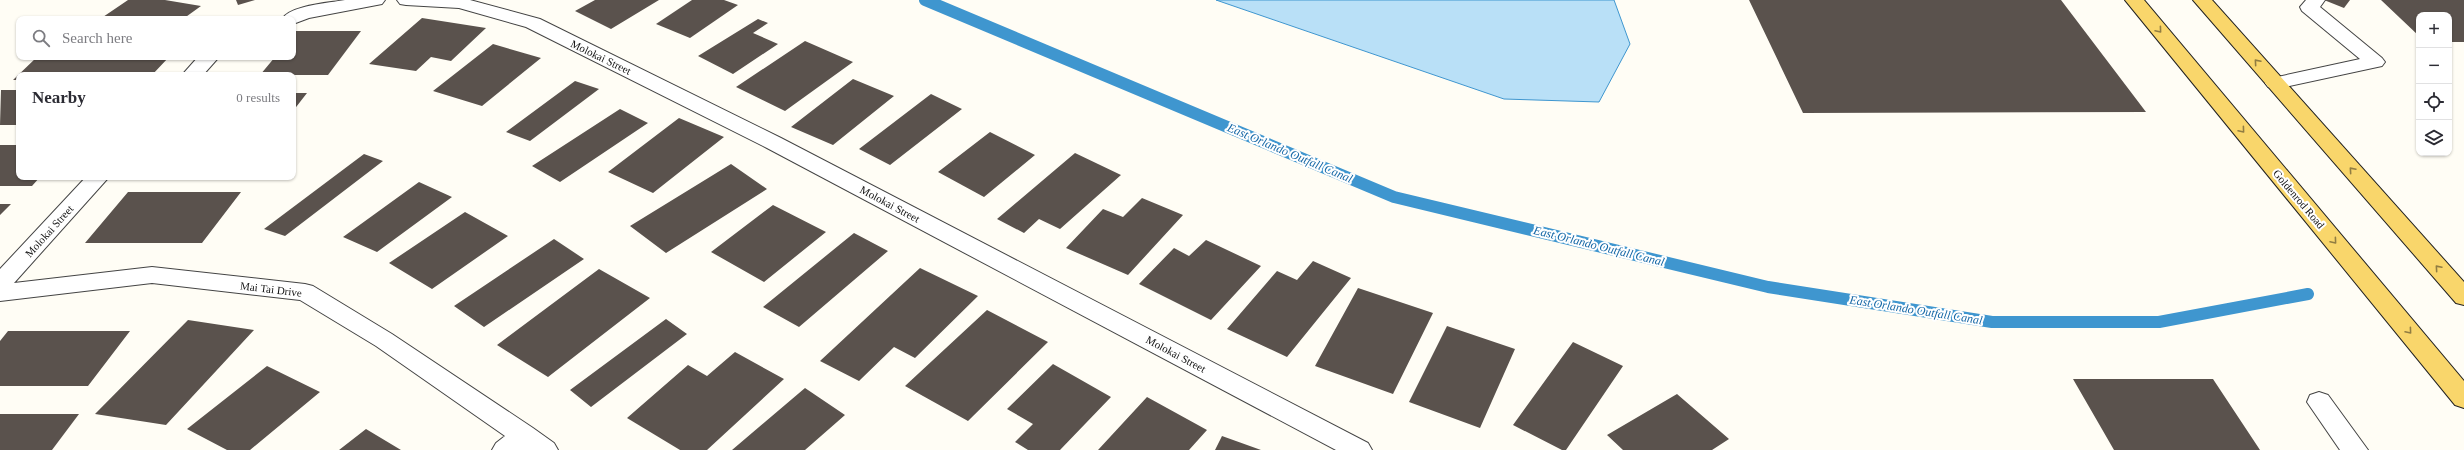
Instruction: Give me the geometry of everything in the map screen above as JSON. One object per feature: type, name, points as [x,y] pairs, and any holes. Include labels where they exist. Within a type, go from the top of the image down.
[{"type":"main road","name":"Goldenrod Road","points":[[2134,0],[2464,398]]},
{"type":"main road","points":[[2202,0],[2464,297]]},
{"type":"street","points":[[296,17],[304,13],[376,0]]},
{"type":"street","name":"Molokai Street","points":[[406,0],[460,4],[533,23],[774,143],[1359,450]]},
{"type":"street","points":[[2275,83],[2375,62],[2309,7],[2316,0]]},
{"type":"street","points":[[195,72],[206,60]]},
{"type":"street","name":"Molokai Street","points":[[0,284],[95,180]]},
{"type":"street","name":"Mai Tai Drive","points":[[0,293],[152,275],[305,292],[384,340],[515,443],[545,450]]},
{"type":"street","points":[[2319,402],[2355,450]]},
{"type":"water","points":[[1216,0],[1614,0],[1630,44],[1599,102],[1504,99]]},
{"type":"building","points":[[128,0],[165,0],[201,6],[187,16],[104,16]]},
{"type":"building","points":[[236,0],[255,0],[238,5]]},
{"type":"building","points":[[595,0],[659,0],[611,29],[575,11]]},
{"type":"building","points":[[692,0],[724,0],[738,5],[690,38],[656,24]]},
{"type":"building","points":[[1749,0],[2061,0],[2146,112],[1803,113]]},
{"type":"building","points":[[2324,0],[2350,0],[2344,8]]},
{"type":"building","points":[[2381,0],[2464,0],[2464,42],[2452,42],[2452,12],[2416,12],[2416,33]]},
{"type":"building","points":[[422,18],[486,28],[451,61],[431,57],[416,71],[369,64]]},
{"type":"building","points":[[758,19],[768,23],[753,33],[778,44],[733,74],[698,56]]},
{"type":"building","points":[[296,31],[361,31],[328,75],[296,75],[296,72],[262,72],[272,60],[296,60]]},
{"type":"building","points":[[805,41],[853,62],[785,111],[736,87]]},
{"type":"building","points":[[493,44],[541,58],[482,106],[433,91]]},
{"type":"building","points":[[34,60],[166,60],[155,72],[21,72]]},
{"type":"building","points":[[853,79],[894,96],[833,145],[791,127]]},
{"type":"building","points":[[575,81],[599,89],[530,141],[506,132]]},
{"type":"building","points":[[1,90],[16,90],[16,125],[0,125]]},
{"type":"building","points":[[296,93],[307,93],[296,107]]},
{"type":"building","points":[[931,94],[962,109],[890,165],[859,149]]},
{"type":"building","points":[[620,109],[648,123],[560,182],[532,166]]},
{"type":"building","points":[[679,118],[724,137],[653,193],[608,172]]},
{"type":"building","points":[[990,132],[1035,155],[984,197],[938,172]]},
{"type":"building","points":[[0,145],[16,145],[16,180],[37,180],[32,186],[0,186]]},
{"type":"building","points":[[1075,153],[1121,175],[1060,229],[1039,219],[1024,233],[997,219]]},
{"type":"building","points":[[364,154],[383,161],[285,236],[264,229]]},
{"type":"building","points":[[731,164],[767,189],[666,253],[630,226]]},
{"type":"building","points":[[419,182],[452,197],[377,252],[343,237]]},
{"type":"building","points":[[128,192],[241,192],[202,243],[85,243]]},
{"type":"building","points":[[1142,198],[1183,215],[1128,275],[1066,248],[1103,209],[1123,217]]},
{"type":"building","points":[[0,204],[11,204],[0,215]]},
{"type":"building","points":[[773,205],[826,232],[764,282],[711,252]]},
{"type":"building","points":[[465,212],[508,236],[432,289],[389,263]]},
{"type":"building","points":[[854,233],[888,251],[799,327],[763,307]]},
{"type":"building","points":[[554,239],[584,259],[484,327],[454,306]]},
{"type":"building","points":[[1206,240],[1261,266],[1211,320],[1139,284],[1174,248],[1189,256]]},
{"type":"building","points":[[1313,261],[1351,278],[1287,357],[1227,329],[1277,271],[1297,280]]},
{"type":"building","points":[[920,268],[978,296],[915,358],[894,347],[859,381],[820,361]]},
{"type":"building","points":[[599,269],[650,298],[548,377],[497,345]]},
{"type":"building","points":[[1358,288],[1433,313],[1393,394],[1315,366]]},
{"type":"building","points":[[987,310],[1048,342],[968,421],[905,386]]},
{"type":"building","points":[[666,319],[687,334],[591,407],[570,390]]},
{"type":"building","points":[[188,320],[254,330],[166,425],[95,414]]},
{"type":"building","points":[[1447,326],[1515,349],[1480,428],[1409,402]]},
{"type":"building","points":[[8,331],[130,331],[88,386],[0,386],[0,341]]},
{"type":"building","points":[[1573,342],[1623,366],[1566,450],[1562,450],[1513,425]]},
{"type":"building","points":[[735,352],[784,379],[707,450],[680,450],[627,418],[688,365],[707,376]]},
{"type":"building","points":[[1053,364],[1111,397],[1060,450],[1028,450],[1015,442],[1033,424],[1007,409]]},
{"type":"building","points":[[267,366],[320,392],[250,450],[227,450],[187,429]]},
{"type":"building","points":[[2073,379],[2213,379],[2260,450],[2114,450]]},
{"type":"building","points":[[805,388],[845,415],[805,450],[732,450]]},
{"type":"building","points":[[1677,394],[1729,439],[1712,450],[1623,450],[1607,435]]},
{"type":"building","points":[[1147,397],[1207,430],[1189,450],[1098,450]]},
{"type":"building","points":[[0,414],[79,414],[52,450],[0,450]]},
{"type":"building","points":[[366,429],[401,450],[339,450]]},
{"type":"building","points":[[1222,436],[1261,450],[1215,450]]},
{"type":"waterway","name":"East Orlando Outfall Canal","points":[[925,0],[1394,197],[1768,287],[1992,322],[2159,322],[2308,294]]}]
